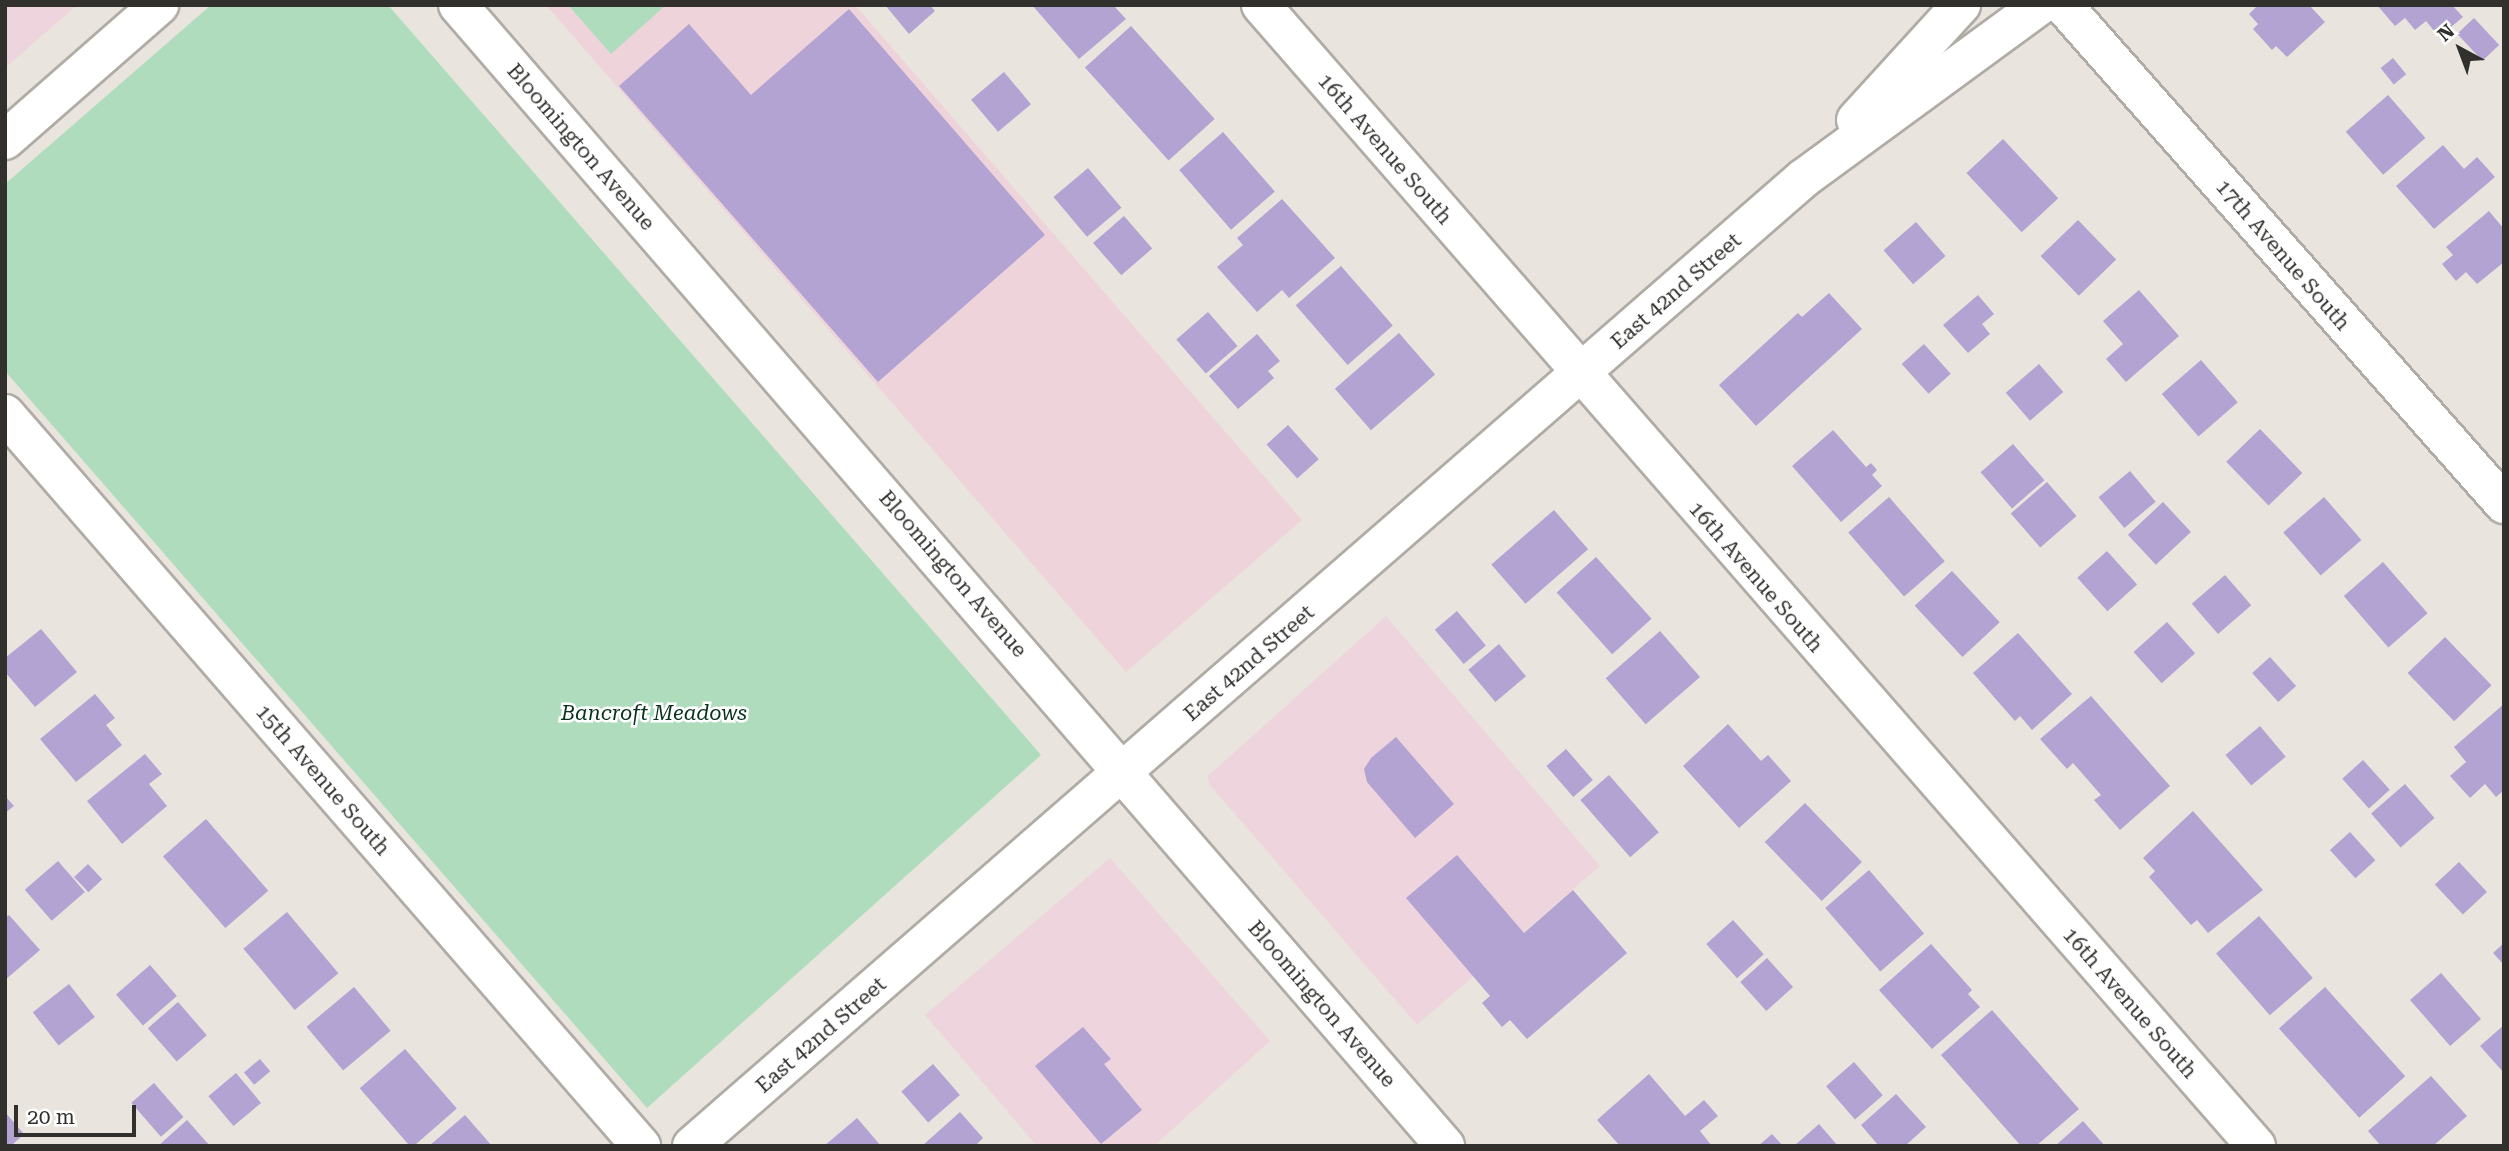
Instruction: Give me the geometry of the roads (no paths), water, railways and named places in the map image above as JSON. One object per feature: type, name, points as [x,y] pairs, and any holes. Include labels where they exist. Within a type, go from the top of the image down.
[{"type":"street","points":[[5,140],[159,5]]},
{"type":"street","name":"Bloomington Avenue","points":[[458,5],[1445,1146]]},
{"type":"street","name":"16th Avenue South","points":[[1261,5],[2256,1146]]},
{"type":"street","name":"East 42nd Street","points":[[1804,178],[1961,5]]},
{"type":"street","name":"East 42nd Street","points":[[692,1146],[1124,773],[1804,178],[2040,5]]},
{"type":"street","name":"17th Avenue South","points":[[2063,5],[2504,504]]},
{"type":"street","name":"15th Avenue South","points":[[5,414],[641,1146]]},
{"type":"park label","name":"Bancroft Meadows","points":[[654,713]]}]
